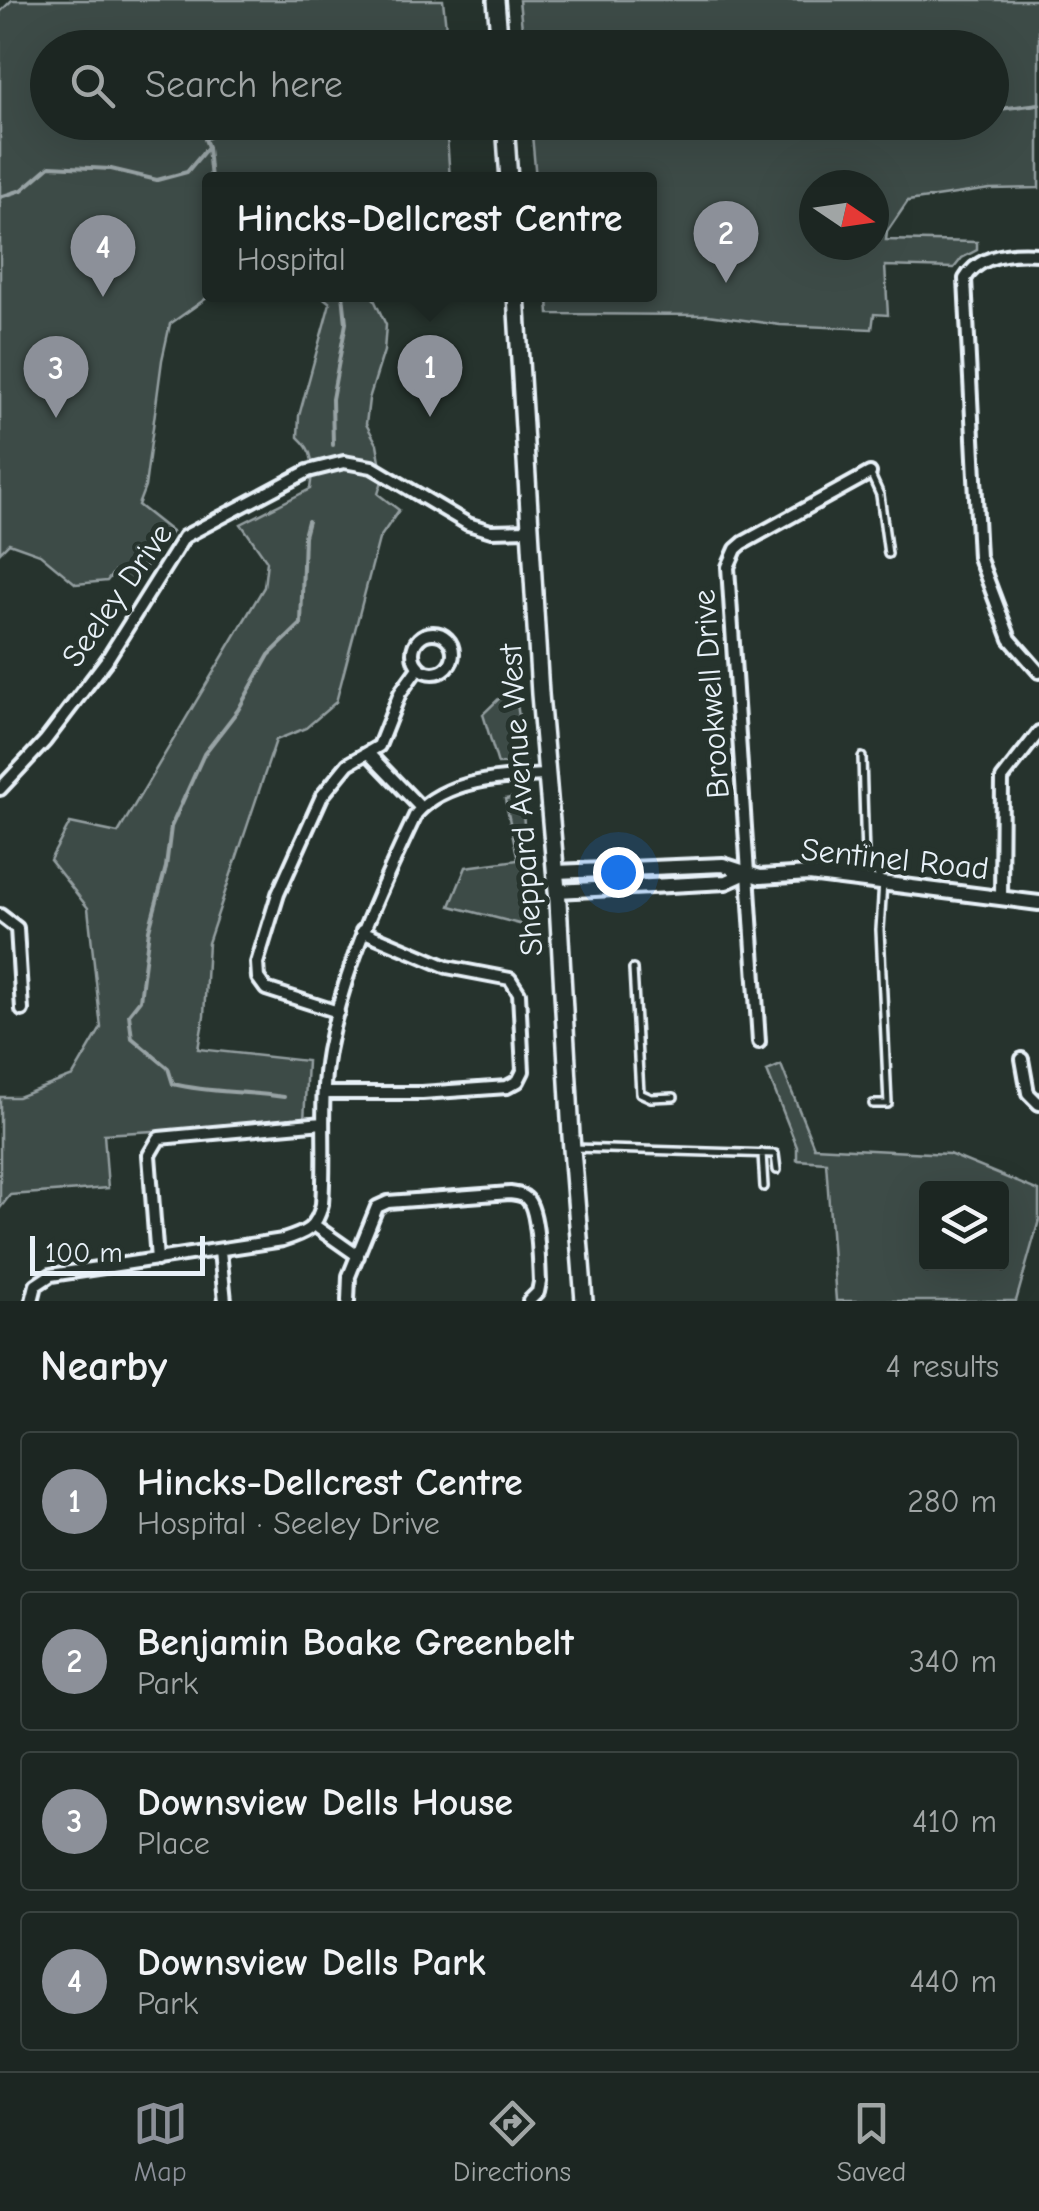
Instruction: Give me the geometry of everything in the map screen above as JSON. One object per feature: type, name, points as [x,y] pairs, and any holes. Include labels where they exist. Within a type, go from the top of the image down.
[{"type":"main road","points":[[496,0],[498,30]]},
{"type":"main road","points":[[506,140],[508,172]]},
{"type":"main road","name":"Sheppard Avenue West","points":[[516,302],[584,1301]]},
{"type":"street","points":[[1039,254],[981,261],[972,266],[966,279],[978,557],[1010,639],[1039,672]]},
{"type":"street","name":"Seeley Drive","points":[[0,789],[44,741],[106,661],[184,536],[308,470],[344,462],[372,467],[468,524],[492,531],[529,530]]},
{"type":"street","name":"Brookwell Drive","points":[[746,872],[728,579],[730,558],[743,543],[870,472]]},
{"type":"street","points":[[438,634],[452,643],[452,660],[442,672],[418,668],[413,648],[423,635],[438,634]]},
{"type":"street","points":[[338,1012],[266,989],[258,978],[257,963],[278,894],[322,796],[348,764],[380,746],[400,693],[418,668]]},
{"type":"street","points":[[1002,898],[1002,779],[1039,732]]},
{"type":"street","points":[[368,754],[421,808]]},
{"type":"street","points":[[32,1301],[36,1285],[51,1275],[283,1240],[305,1234],[314,1225],[320,1216],[323,1194],[324,1093],[338,1012],[362,931],[421,808],[463,786],[509,776],[546,775]]},
{"type":"street","name":"Sentinel Road","points":[[556,872],[723,865],[760,877],[790,873],[1039,902]]},
{"type":"street","points":[[746,872],[758,1042]]},
{"type":"street","name":"Sentinel Road","points":[[557,890],[726,882],[746,872]]},
{"type":"street","points":[[0,915],[18,928],[22,1010]]},
{"type":"street","points":[[324,1093],[422,1093],[506,1087],[518,1081],[524,1071],[518,993],[510,979],[438,964],[362,931]]},
{"type":"street","points":[[1022,1059],[1028,1093],[1039,1104]]},
{"type":"street","points":[[157,1260],[149,1156],[159,1138],[323,1123]]},
{"type":"street","points":[[348,1301],[350,1276],[377,1207],[388,1202],[522,1195],[530,1200],[534,1212],[540,1282],[538,1292],[529,1301]]},
{"type":"street","points":[[314,1225],[358,1256]]},
{"type":"street","points":[[220,1250],[225,1301]]},
{"type":"lane","points":[[870,472],[880,495],[888,554]]},
{"type":"lane","points":[[862,757],[866,858],[883,882],[880,930],[888,1104],[873,1104]]},
{"type":"lane","points":[[633,969],[640,1092],[647,1098],[674,1097]]},
{"type":"lane","points":[[571,1148],[776,1154],[777,1170]]},
{"type":"lane","points":[[762,1153],[764,1186]]},
{"type":"shaded area","points":[[12,0],[443,0],[446,30],[30,30],[30,140],[447,140],[450,172],[202,172],[202,301],[170,324],[145,487],[138,505],[172,532],[153,554],[134,588],[114,572],[107,581],[76,584],[40,554],[9,543],[0,552],[0,12]]},
{"type":"shaded area","points":[[519,0],[1039,0],[1039,188],[990,189],[908,201],[889,229],[889,170],[799,170],[799,260],[889,260],[889,240],[977,242],[977,250],[954,268],[885,266],[888,315],[874,314],[872,329],[780,325],[708,315],[549,314],[548,302],[657,302],[657,172],[535,172],[533,140],[1009,140],[1009,30],[522,30]]},
{"type":"shaded area","points":[[375,302],[386,325],[384,351],[369,399],[366,424],[377,444],[383,478],[378,494],[399,510],[379,539],[336,702],[306,728],[276,740],[208,943],[198,1049],[307,1061],[304,1122],[104,1134],[108,1188],[10,1195],[0,1208],[0,1097],[18,1097],[73,1076],[101,1028],[88,908],[50,860],[70,823],[118,833],[264,587],[267,561],[241,524],[310,489],[312,461],[298,437],[299,416],[330,303]]},
{"type":"shaded area","points":[[514,684],[526,763],[498,764],[483,714]]},
{"type":"shaded area","points":[[522,796],[531,927],[450,906],[466,867],[518,860],[505,799]]},
{"type":"shaded area","points":[[781,1065],[814,1147],[949,1154],[1039,1191],[1039,1220],[1016,1301],[836,1301],[826,1162],[797,1160],[797,1147],[767,1071]]},
{"type":"waterway","points":[[1009,108],[1039,104]]},
{"type":"waterway","points":[[0,197],[22,190],[50,166],[111,169],[157,180],[187,172],[208,147],[205,140]]},
{"type":"waterway","points":[[208,147],[210,172]]},
{"type":"waterway","points":[[333,445],[332,399],[346,323],[344,302]]},
{"type":"waterway","points":[[284,1097],[173,1084],[168,1068],[132,1038],[129,1014],[140,1000],[149,930],[166,867],[171,827],[204,754],[238,710],[269,655],[301,624],[308,521]]},
{"type":"place","name":"Benjamin Boake Greenbelt","points":[[726,283]]},
{"type":"place","name":"Downsview Dells Park","points":[[103,297]]},
{"type":"place","name":"Hincks-Dellcrest Centre","points":[[430,417]]},
{"type":"place","name":"Downsview Dells House","points":[[56,418]]}]
